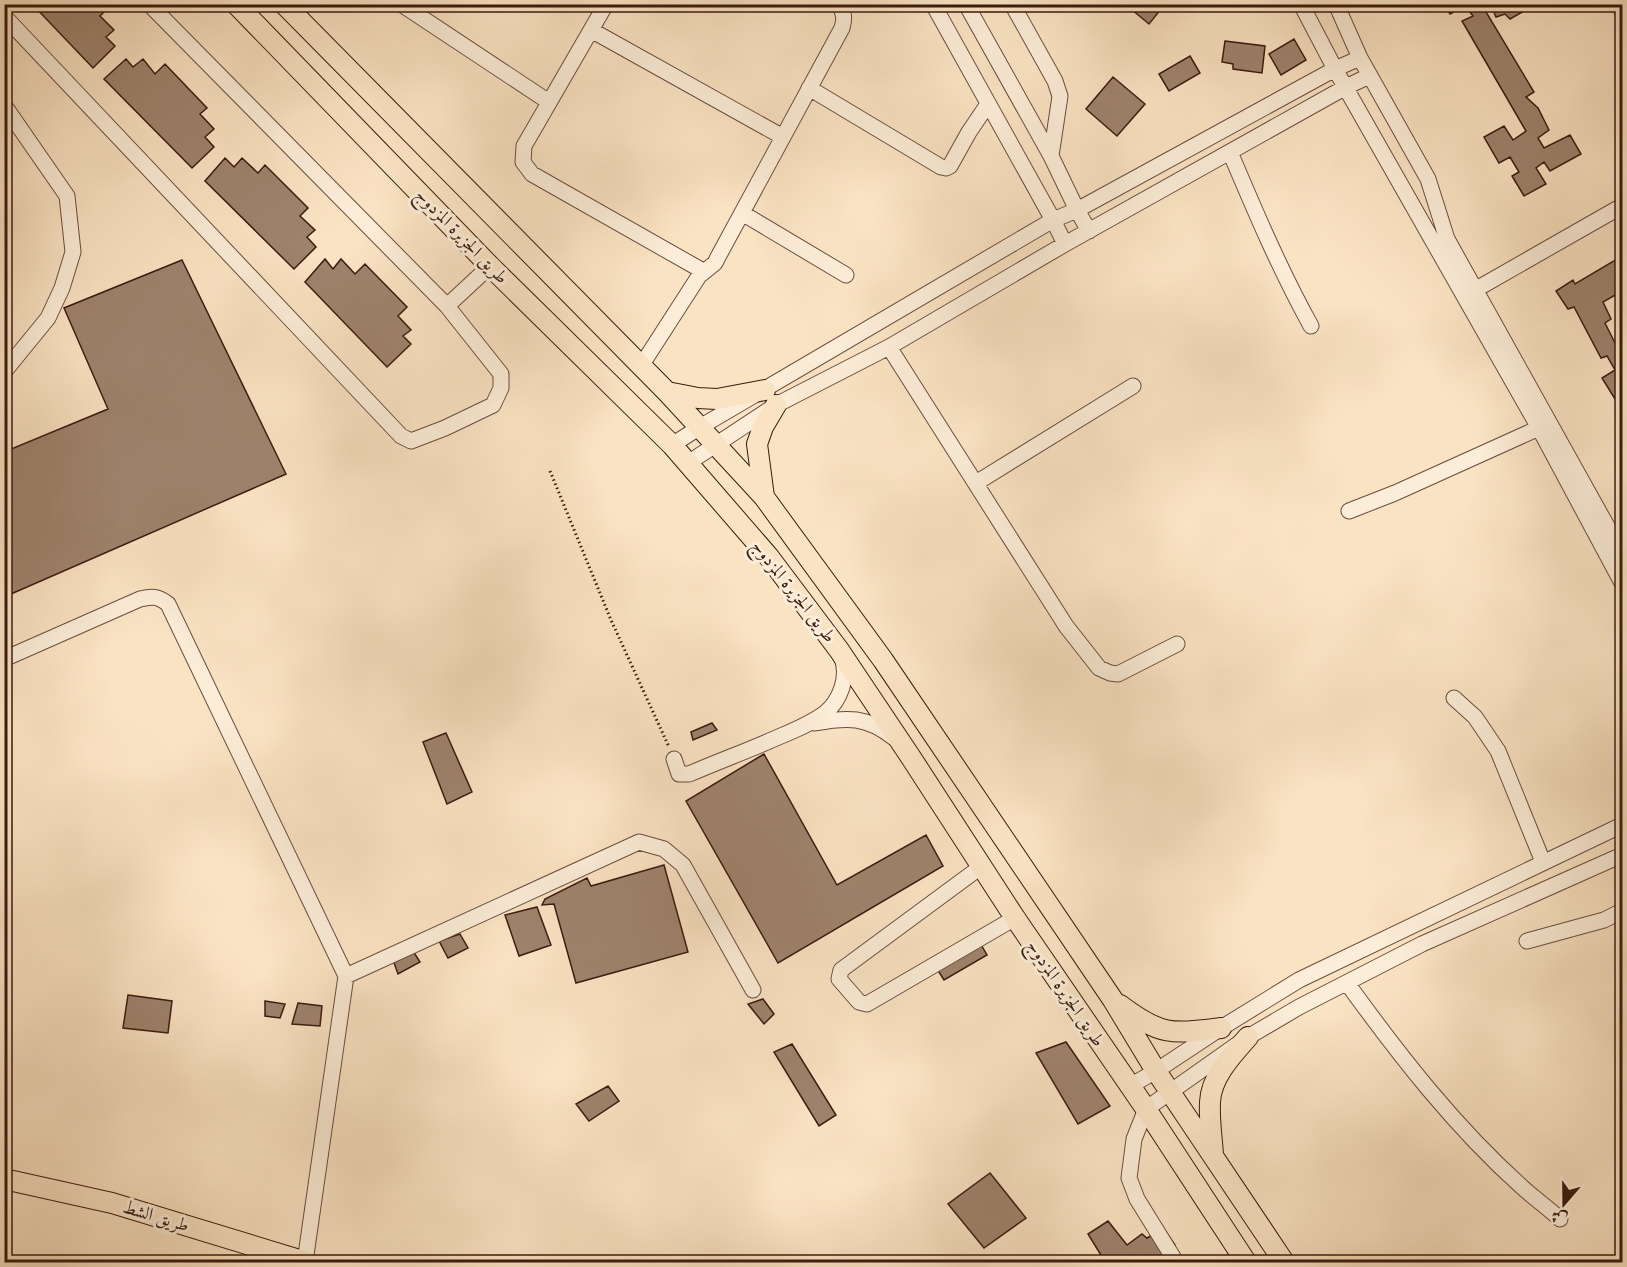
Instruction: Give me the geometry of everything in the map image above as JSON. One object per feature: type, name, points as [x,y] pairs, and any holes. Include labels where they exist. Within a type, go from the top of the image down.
[{"type":"main road","name":"طريق الجزيرة المزدوج","points":[[236,4],[490,266],[672,446],[769,557],[839,650],[1015,918],[1146,1109],[1246,1263]]},
{"type":"main road","name":"طريق الجزيرة المزدوج","points":[[287,5],[667,392],[764,497],[882,660],[1113,1000],[1170,1093],[1284,1263]]},
{"type":"main road","points":[[667,392],[717,399],[771,397],[757,444],[764,497]]},
{"type":"main road","points":[[1113,1000],[1156,1029],[1175,1033],[1221,1028]]},
{"type":"main road","points":[[1214,1158],[1210,1100],[1215,1083],[1227,1061],[1248,1037]]},
{"type":"main road","name":"طريق الشط","points":[[4,1179],[112,1203],[305,1262]]},
{"type":"street","points":[[4,16],[401,436],[411,441],[445,429],[493,405],[501,388],[501,374],[447,306],[149,4]]},
{"type":"street","points":[[401,4],[549,102]]},
{"type":"street","points":[[606,4],[524,146],[523,162],[532,174],[704,271]]},
{"type":"street","points":[[641,366],[695,282],[718,257],[742,213],[842,27],[844,15],[838,4]]},
{"type":"street","points":[[933,4],[1065,244]]},
{"type":"street","points":[[966,4],[1051,156],[1089,231]]},
{"type":"street","points":[[1012,4],[1055,81],[1060,96],[1051,156]]},
{"type":"street","points":[[1336,4],[1369,76],[1428,179],[1469,293],[1623,583]]},
{"type":"street","points":[[1619,4],[1623,11]]},
{"type":"street","points":[[1300,6],[1335,69],[1469,293],[1619,537],[1623,553]]},
{"type":"street","points":[[591,30],[783,137]]},
{"type":"street","points":[[688,463],[716,444],[771,397],[1053,220],[1077,210],[1335,69],[1360,58]]},
{"type":"street","points":[[672,446],[700,427],[889,347],[1065,244],[1369,76]]},
{"type":"street","points":[[809,88],[946,168],[950,166],[988,104]]},
{"type":"street","points":[[4,105],[67,196],[73,252],[62,288],[48,318],[4,372]]},
{"type":"street","points":[[1230,152],[1273,252],[1311,326]]},
{"type":"street","points":[[1469,293],[1623,206]]},
{"type":"street","points":[[742,213],[846,274]]},
{"type":"street","points":[[447,306],[490,266]]},
{"type":"street","points":[[889,347],[1066,626],[1099,668],[1118,674],[1177,644]]},
{"type":"street","points":[[976,483],[1133,386]]},
{"type":"street","points":[[1350,511],[1406,489],[1539,428]]},
{"type":"street","points":[[4,659],[140,599],[160,597],[168,604],[346,976],[305,1262]]},
{"type":"street","points":[[809,724],[827,711],[838,697],[845,674],[845,665],[839,650]]},
{"type":"street","points":[[1454,698],[1475,717],[1498,751],[1543,862]]},
{"type":"street","points":[[674,759],[679,774],[689,774],[809,724],[839,719],[855,719],[882,728],[910,756]]},
{"type":"street","points":[[1130,1086],[1299,980],[1623,825]]},
{"type":"street","points":[[346,976],[639,842],[664,849],[683,865],[753,990]]},
{"type":"street","points":[[1176,1263],[1137,1199],[1129,1178],[1134,1139],[1146,1109],[1248,1037],[1299,1007],[1422,944],[1623,855]]},
{"type":"street","points":[[982,866],[841,970],[839,979],[859,1002],[867,1004],[1015,918]]},
{"type":"street","points":[[1527,941],[1604,920],[1623,911]]},
{"type":"street","points":[[1347,983],[1380,1029],[1457,1122],[1522,1187],[1560,1219]]},
{"type":"path","points":[[550,471],[611,620],[674,759]]},
{"type":"building","points":[[32,4],[107,4],[109,7],[100,16],[114,30],[106,37],[115,46],[93,68]]},
{"type":"building","points":[[1125,4],[1165,4],[1149,24]]},
{"type":"building","points":[[1443,4],[1536,4],[1510,19],[1505,14],[1496,17],[1492,8],[1486,12],[1534,92],[1526,97],[1538,108],[1549,130],[1538,138],[1544,148],[1570,135],[1581,154],[1550,171],[1544,162],[1536,168],[1546,184],[1524,196],[1512,176],[1519,172],[1510,157],[1499,163],[1484,137],[1504,126],[1513,140],[1526,131],[1462,21],[1473,16],[1465,6],[1450,14]]},
{"type":"building","points":[[1294,39],[1306,60],[1281,75],[1269,54]]},
{"type":"building","points":[[1225,41],[1265,46],[1262,73],[1233,69],[1233,64],[1222,62]]},
{"type":"building","points":[[1190,56],[1200,73],[1169,91],[1159,74]]},
{"type":"building","points":[[126,59],[133,67],[143,59],[155,74],[165,64],[207,108],[200,114],[214,129],[205,137],[214,147],[192,168],[104,79]]},
{"type":"building","points":[[1113,77],[1145,104],[1117,136],[1086,109]]},
{"type":"building","points":[[225,158],[234,167],[242,158],[258,173],[265,165],[308,208],[300,216],[315,230],[307,237],[316,247],[294,269],[205,181]]},
{"type":"building","points":[[325,259],[333,269],[341,259],[355,274],[365,264],[407,307],[398,316],[411,330],[403,336],[411,344],[387,367],[305,282]]},
{"type":"building","points":[[1617,259],[1622,271],[1622,291],[1603,302],[1611,319],[1605,323],[1619,351],[1622,349],[1622,396],[1615,399],[1602,378],[1615,370],[1607,356],[1601,358],[1574,307],[1568,309],[1556,291],[1573,280],[1575,284]]},
{"type":"building","points":[[182,260],[286,474],[4,597],[4,452],[108,409],[64,308]]},
{"type":"building","points":[[712,723],[717,730],[693,740],[691,732]]},
{"type":"building","points":[[446,733],[472,792],[447,804],[423,742]]},
{"type":"building","points":[[764,754],[837,885],[926,835],[943,866],[778,963],[686,801]]},
{"type":"building","points":[[664,865],[688,952],[576,983],[554,904],[542,905],[545,899],[587,878],[591,886]]},
{"type":"building","points":[[537,907],[551,945],[519,956],[505,915]]},
{"type":"building","points":[[460,934],[468,948],[448,958],[439,941]]},
{"type":"building","points":[[979,941],[987,955],[944,980],[937,969]]},
{"type":"building","points":[[413,951],[420,962],[398,974],[393,960]]},
{"type":"building","points":[[128,995],[172,1001],[168,1033],[123,1028]]},
{"type":"building","points":[[763,999],[774,1014],[764,1024],[748,1004]]},
{"type":"building","points":[[265,1001],[285,1004],[280,1018],[265,1016]]},
{"type":"building","points":[[298,1003],[322,1006],[320,1026],[292,1024]]},
{"type":"building","points":[[1066,1042],[1110,1106],[1078,1124],[1036,1053]]},
{"type":"building","points":[[792,1044],[836,1115],[819,1126],[774,1052]]},
{"type":"building","points":[[608,1086],[619,1101],[589,1121],[576,1104]]},
{"type":"building","points":[[990,1173],[1026,1218],[984,1248],[948,1204]]},
{"type":"building","points":[[1108,1221],[1127,1245],[1142,1234],[1147,1238],[1164,1229],[1175,1245],[1161,1256],[1165,1262],[1101,1262],[1104,1260],[1088,1234]]}]
